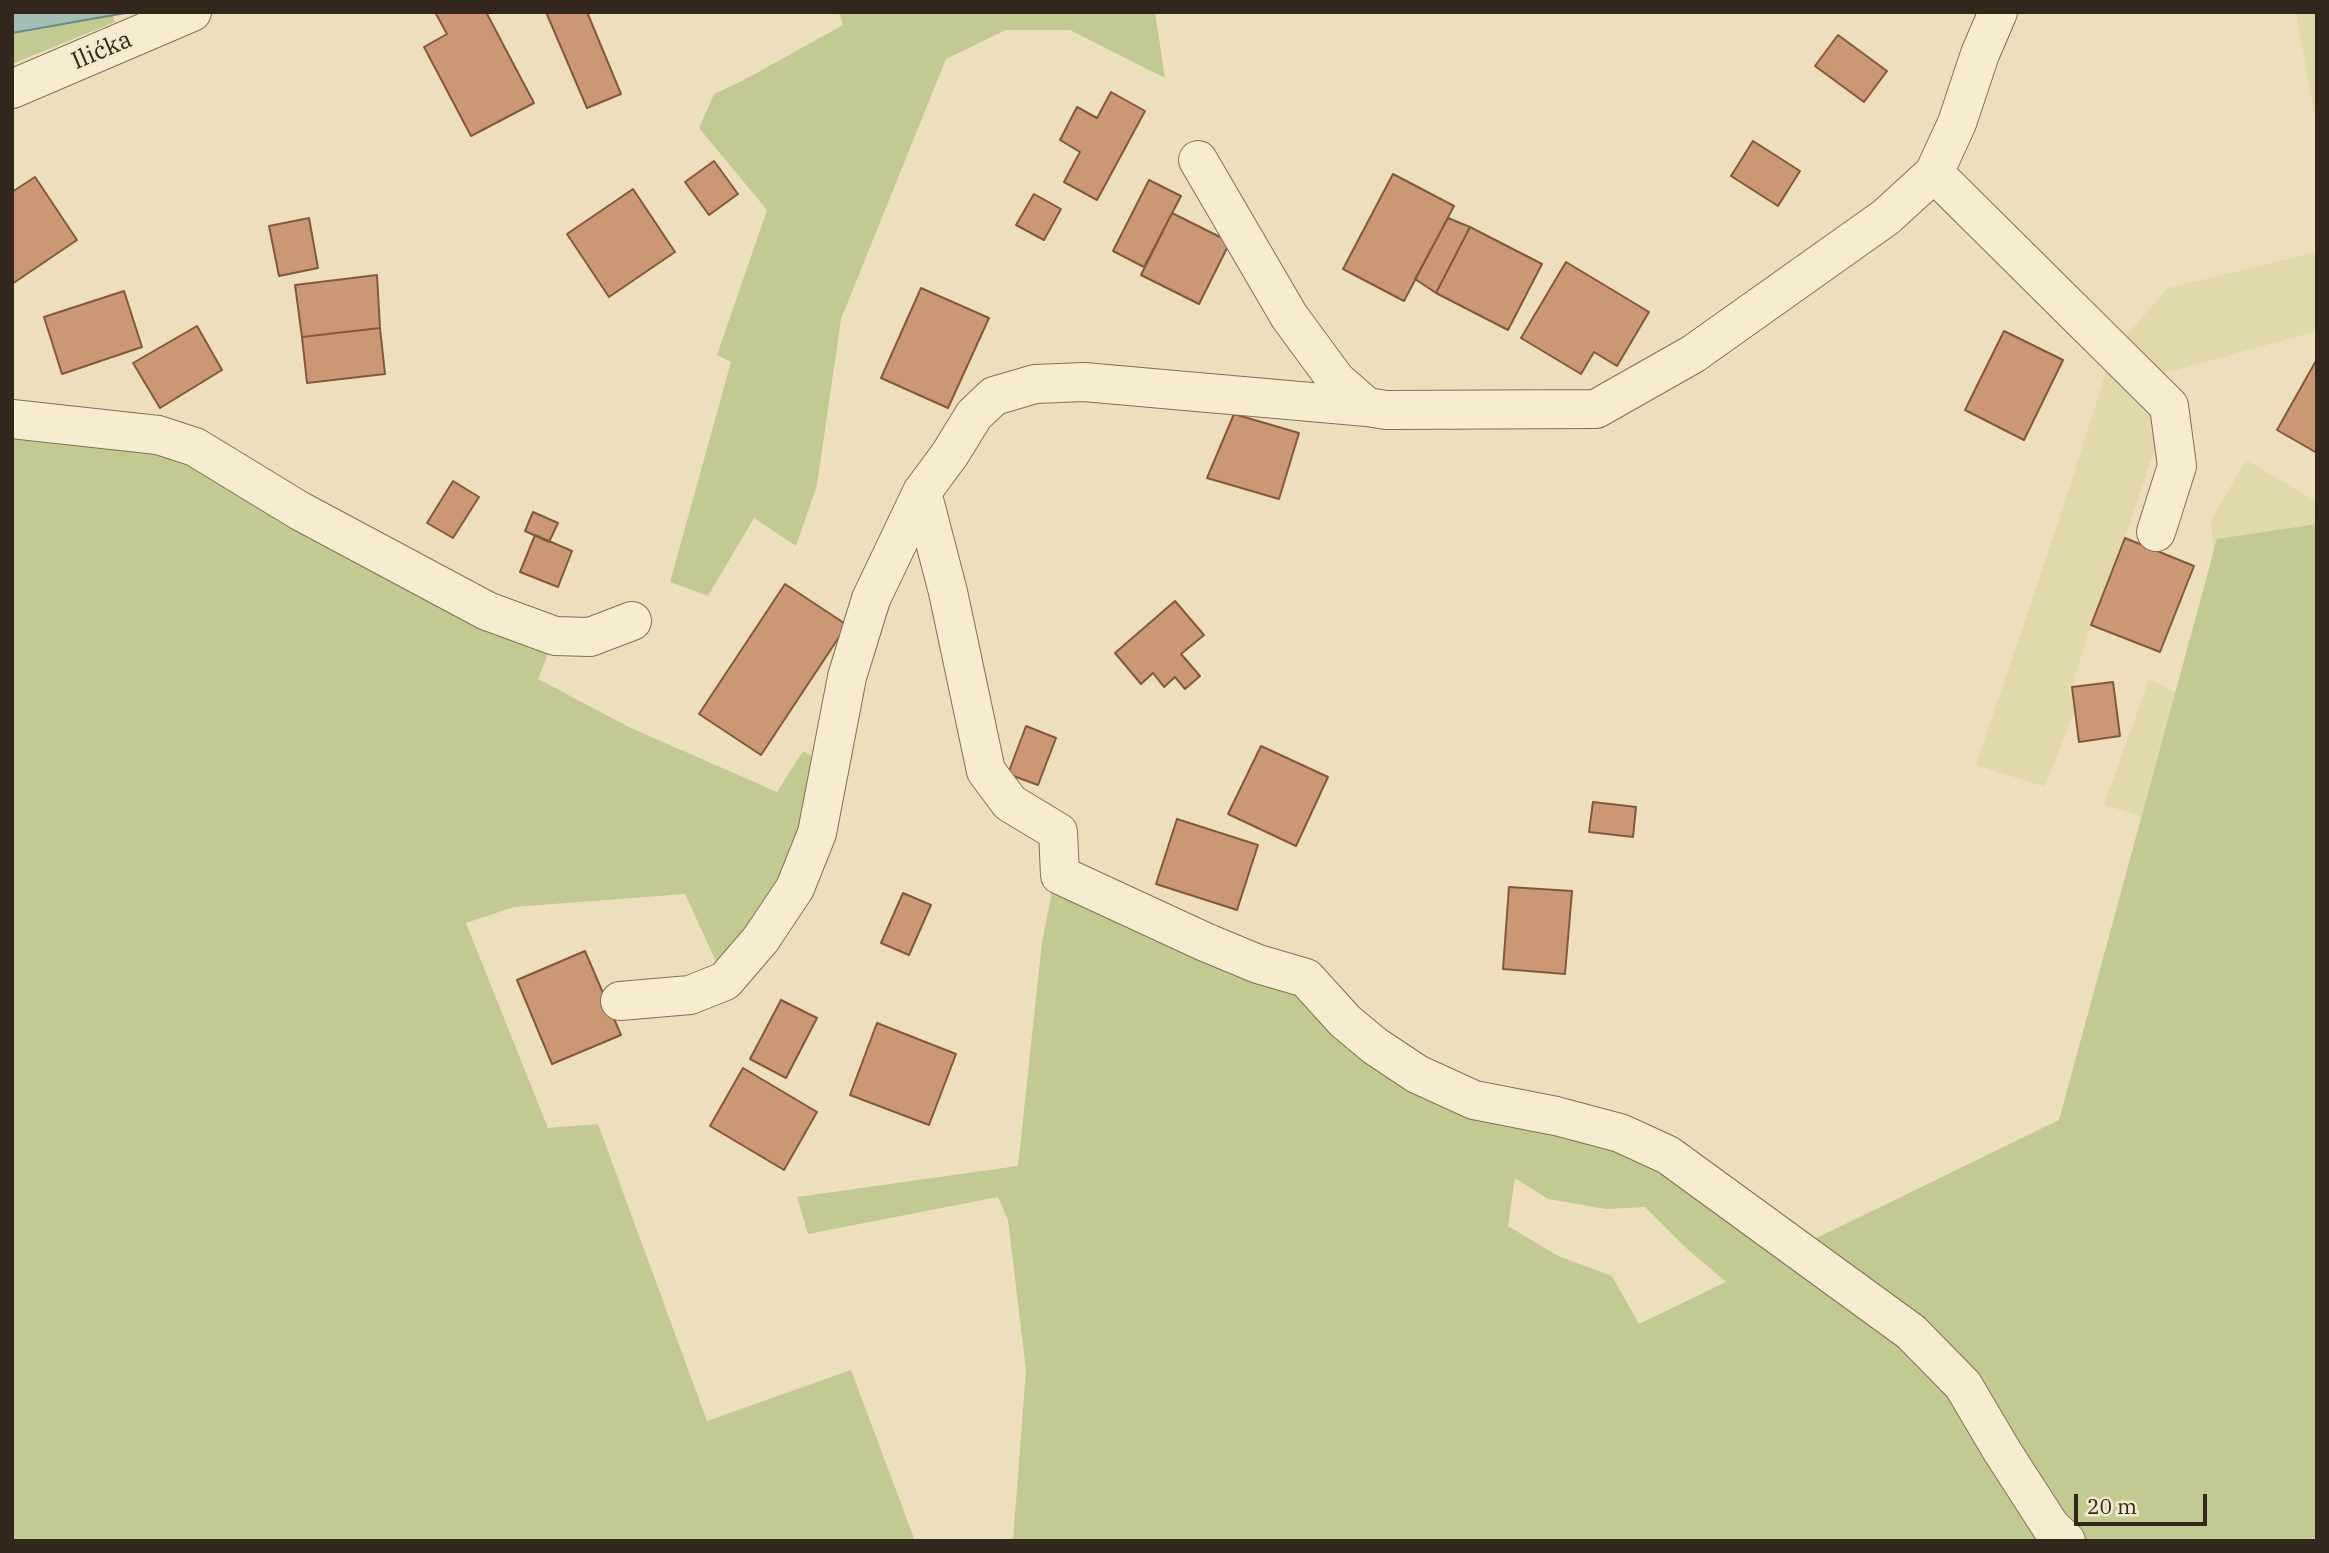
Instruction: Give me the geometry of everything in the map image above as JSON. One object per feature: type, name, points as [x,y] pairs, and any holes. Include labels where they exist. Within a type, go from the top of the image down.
[{"type":"street","name":"Ilićka","points":[[12,89],[192,12]]},
{"type":"street","points":[[620,1001],[690,995],[724,981],[761,939],[795,888],[817,832],[848,677],[871,599],[922,492],[974,415],[994,396],[1035,384],[1084,382],[1386,410],[1596,409],[1693,354],[1886,218],[1934,173],[1957,123],[1980,54],[1998,12]]},
{"type":"street","points":[[1198,160],[1289,316],[1336,380],[1367,407]]},
{"type":"street","points":[[1934,173],[2169,406],[2177,466],[2156,532]]},
{"type":"street","points":[[12,419],[158,435],[195,447],[300,512],[487,611],[555,636],[590,637],[632,621]]},
{"type":"street","points":[[922,492],[948,592],[986,771],[1010,803],[1058,832],[1060,875],[1258,964],[1306,978],[1345,1021],[1375,1046],[1417,1074],[1474,1100],[1556,1116],[1620,1133],[1668,1155],[1911,1332],[1963,1385],[2051,1527],[2066,1541]]},
{"type":"shaded area","points":[[2296,12],[2317,12],[2317,121],[2313,108]]},
{"type":"shaded area","points":[[2317,252],[2317,331],[2173,371],[2138,374],[2169,406],[2125,538],[2091,625],[2072,687],[2075,710],[2045,787],[1976,765],[2113,350],[2168,288]]},
{"type":"shaded area","points":[[2246,460],[2314,500],[2317,497],[2317,666],[2257,851],[2104,805],[2149,679],[2204,706],[2224,682],[2211,520]]},
{"type":"green space","points":[[839,12],[1155,12],[1165,78],[1070,30],[1006,30],[946,59],[841,319],[817,485],[796,546],[754,518],[708,596],[670,582],[731,362],[717,355],[767,210],[699,128],[714,94],[843,25]]},
{"type":"green space","points":[[113,15],[115,22],[12,64],[12,33]]},
{"type":"green space","points":[[12,419],[158,435],[555,636],[538,679],[631,728],[777,792],[803,751],[829,766],[820,820],[725,981],[685,894],[514,907],[466,923],[548,1128],[598,1124],[707,1421],[851,1370],[915,1541],[12,1541]]},
{"type":"green space","points":[[2317,524],[2317,1541],[1013,1541],[1026,1370],[1008,1220],[998,1197],[808,1234],[797,1197],[1018,1166],[1042,942],[1053,887],[1258,964],[1375,1046],[1620,1133],[1796,1248],[2059,1120],[2217,539]],"holes":[[[1515,1178],[1548,1199],[1606,1209],[1645,1207],[1685,1247],[1726,1282],[1639,1324],[1612,1276],[1558,1256],[1508,1226]]]},
{"type":"water","points":[[12,12],[131,12],[12,33]]},
{"type":"building","points":[[435,12],[486,12],[534,103],[471,136],[424,47],[447,34]]},
{"type":"building","points":[[546,12],[587,12],[621,94],[587,108]]},
{"type":"building","points":[[1838,35],[1887,71],[1864,102],[1815,66]]},
{"type":"building","points":[[1111,92],[1145,111],[1097,200],[1064,182],[1080,152],[1060,140],[1077,107],[1097,118]]},
{"type":"building","points":[[1753,141],[1800,171],[1778,206],[1731,176]]},
{"type":"building","points":[[714,161],[738,194],[709,215],[685,182]]},
{"type":"building","points":[[1393,174],[1454,206],[1404,301],[1343,269]]},
{"type":"building","points":[[35,177],[77,240],[12,284],[12,192]]},
{"type":"building","points":[[1149,180],[1181,196],[1144,267],[1113,251]]},
{"type":"building","points":[[633,189],[675,252],[609,297],[567,234]]},
{"type":"building","points":[[1034,194],[1061,209],[1044,240],[1016,225]]},
{"type":"building","points":[[1172,213],[1230,242],[1199,304],[1141,275]]},
{"type":"building","points":[[309,218],[318,268],[279,276],[269,226]]},
{"type":"building","points":[[1448,218],[1470,227],[1436,293],[1415,279]]},
{"type":"building","points":[[1470,227],[1542,264],[1508,330],[1436,293]]},
{"type":"building","points":[[1566,262],[1649,312],[1617,366],[1594,352],[1581,374],[1521,338]]},
{"type":"building","points":[[377,275],[380,328],[302,337],[295,285]]},
{"type":"building","points":[[921,288],[989,318],[948,408],[881,378]]},
{"type":"building","points":[[124,291],[142,347],[62,374],[44,317]]},
{"type":"building","points":[[197,326],[222,370],[160,408],[133,363]]},
{"type":"building","points":[[380,328],[385,374],[307,383],[302,337]]},
{"type":"building","points":[[2004,331],[2063,360],[2024,440],[1965,410]]},
{"type":"building","points":[[2317,359],[2317,453],[2277,430]]},
{"type":"building","points":[[1234,414],[1299,433],[1279,499],[1207,478]]},
{"type":"building","points":[[453,481],[479,497],[453,538],[427,523]]},
{"type":"building","points":[[533,512],[558,523],[549,542],[525,531]]},
{"type":"building","points":[[535,535],[572,551],[558,587],[520,572]]},
{"type":"building","points":[[2125,538],[2194,566],[2160,652],[2091,625]]},
{"type":"building","points":[[785,584],[847,625],[761,755],[699,714]]},
{"type":"building","points":[[1175,601],[1204,635],[1181,654],[1200,676],[1185,689],[1175,677],[1164,687],[1153,673],[1141,684],[1115,653]]},
{"type":"building","points":[[2113,682],[2120,736],[2079,742],[2072,687]]},
{"type":"building","points":[[1026,726],[1056,738],[1038,785],[1008,774]]},
{"type":"building","points":[[1261,746],[1328,777],[1296,846],[1228,814]]},
{"type":"building","points":[[1593,802],[1636,807],[1633,837],[1589,832]]},
{"type":"building","points":[[1177,819],[1258,845],[1237,910],[1156,884]]},
{"type":"building","points":[[1509,887],[1572,891],[1565,974],[1503,969]]},
{"type":"building","points":[[903,893],[931,905],[909,955],[881,943]]},
{"type":"building","points":[[585,951],[621,1035],[552,1064],[517,980]]},
{"type":"building","points":[[781,1000],[817,1018],[786,1078],[750,1059]]},
{"type":"building","points":[[877,1023],[956,1054],[929,1125],[850,1095]]},
{"type":"building","points":[[743,1068],[817,1112],[784,1170],[710,1126]]}]
